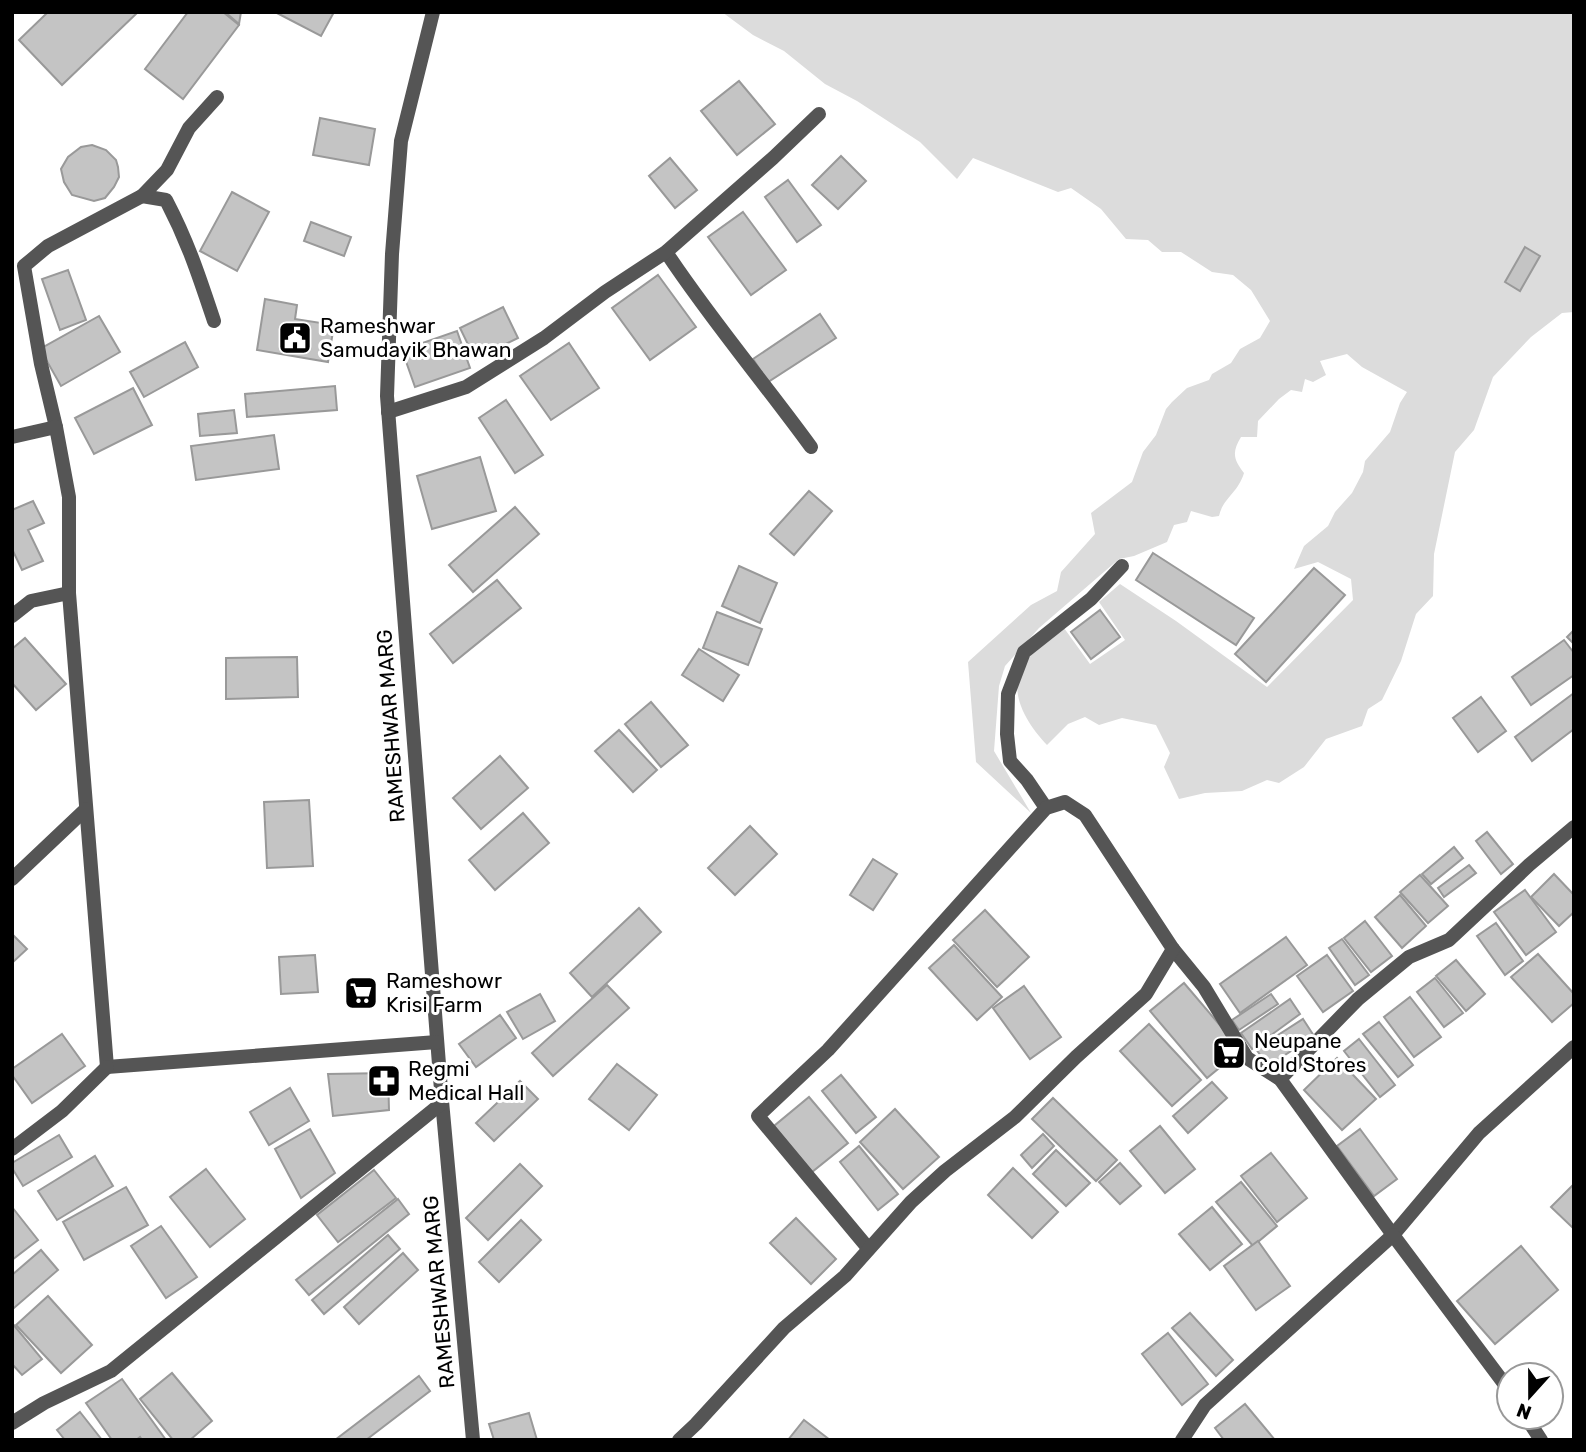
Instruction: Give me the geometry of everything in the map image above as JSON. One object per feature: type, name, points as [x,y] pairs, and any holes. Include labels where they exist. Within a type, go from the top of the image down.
[{"type":"street","name":"RAMESHWAR MARG","points":[[433,12],[401,141],[393,254],[388,412],[442,1103],[473,1440]]},
{"type":"street","points":[[107,1067],[69,593],[69,497],[24,266],[48,246],[142,196],[167,170],[189,128],[217,97]]},
{"type":"street","points":[[388,412],[466,387],[544,338],[605,292],[666,252],[773,158],[818,114]]},
{"type":"street","points":[[142,196],[166,200],[185,236],[214,321]]},
{"type":"street","points":[[666,252],[697,299],[811,447]]},
{"type":"street","points":[[12,438],[56,427]]},
{"type":"street","points":[[1046,808],[1010,761],[1007,734],[1008,694],[1024,652],[1091,598],[1122,566]]},
{"type":"street","points":[[12,615],[31,601],[69,593]]},
{"type":"street","points":[[868,1248],[758,1116],[828,1050],[1046,808],[1065,802],[1085,815],[1173,949],[1204,987],[1247,1058],[1280,1079],[1495,1371]]},
{"type":"street","points":[[12,879],[86,810]]},
{"type":"street","points":[[1280,1079],[1358,999],[1409,957],[1449,940],[1574,827]]},
{"type":"street","points":[[679,1440],[765,1347],[845,1276],[911,1202],[945,1171],[1015,1117],[1146,994],[1173,949]]},
{"type":"street","points":[[12,1149],[62,1111],[107,1067],[437,1041]]},
{"type":"street","points":[[1182,1440],[1205,1405],[1394,1235],[1479,1133],[1574,1048]]},
{"type":"street","points":[[12,1423],[44,1402],[111,1371],[442,1103]]},
{"type":"shaded area","points":[[722,12],[1574,12],[1574,312],[1562,313],[1531,337],[1493,377],[1474,430],[1455,452],[1434,554],[1433,596],[1416,614],[1401,661],[1382,700],[1368,709],[1362,726],[1326,739],[1304,767],[1279,783],[1267,780],[1242,791],[1205,793],[1179,799],[1164,767],[1170,753],[1156,725],[1122,718],[1099,725],[1085,717],[1068,724],[1047,745],[1031,726],[1017,692],[1021,668],[1029,657],[1064,628],[1090,664],[1125,640],[1099,602],[1120,584],[1267,687],[1353,600],[1351,579],[1318,562],[1294,569],[1304,546],[1328,526],[1335,512],[1352,493],[1363,472],[1365,461],[1390,432],[1400,403],[1407,392],[1362,367],[1347,354],[1320,361],[1326,375],[1313,382],[1305,379],[1302,392],[1291,390],[1279,399],[1258,421],[1257,437],[1241,437],[1235,455],[1244,473],[1219,516],[1212,517],[1191,511],[1187,522],[1174,525],[1167,542],[1134,556],[1119,559],[1039,628],[1005,666],[999,686],[994,751],[1031,813],[976,762],[968,662],[1031,605],[1057,591],[1061,572],[1095,534],[1091,513],[1132,482],[1143,452],[1156,435],[1166,409],[1172,402],[1187,388],[1209,380],[1212,374],[1231,363],[1240,349],[1260,338],[1270,321],[1251,290],[1233,275],[1212,272],[1181,252],[1162,252],[1148,240],[1126,239],[1101,209],[1071,188],[1058,192],[973,158],[957,179],[920,142],[857,101],[825,84],[784,51],[753,35]]},
{"type":"building","points":[[48,12],[138,12],[62,85],[19,40]]},
{"type":"building","points":[[188,12],[223,12],[239,25],[183,99],[145,69]]},
{"type":"building","points":[[225,12],[241,12],[239,24]]},
{"type":"building","points":[[275,12],[334,12],[321,36]]},
{"type":"building","points":[[739,81],[775,124],[737,155],[701,111]]},
{"type":"building","points":[[320,118],[375,129],[369,165],[313,155]]},
{"type":"building","points":[[92,145],[106,150],[116,160],[119,177],[105,198],[94,201],[72,195],[64,182],[61,169],[68,157],[81,147]]},
{"type":"building","points":[[841,156],[866,181],[838,209],[812,185]]},
{"type":"building","points":[[670,158],[697,190],[675,208],[649,176]]},
{"type":"building","points":[[788,180],[821,225],[797,242],[765,197]]},
{"type":"building","points":[[232,192],[269,212],[237,271],[200,251]]},
{"type":"building","points":[[743,212],[786,270],[751,295],[708,237]]},
{"type":"building","points":[[311,222],[351,237],[344,256],[304,241]]},
{"type":"building","points":[[1525,247],[1540,256],[1520,291],[1505,282]]},
{"type":"building","points":[[68,270],[86,320],[60,330],[42,279]]},
{"type":"building","points":[[658,275],[696,327],[650,360],[612,308]]},
{"type":"building","name":"Rameshwar Samudayik Bhawan","points":[[265,299],[297,305],[295,319],[334,325],[328,362],[257,350]]},
{"type":"building","points":[[503,307],[518,338],[475,359],[460,328]]},
{"type":"building","points":[[820,314],[836,338],[768,382],[753,359]]},
{"type":"building","points":[[99,316],[120,352],[61,386],[40,349]]},
{"type":"building","points":[[457,331],[470,368],[415,387],[402,350]]},
{"type":"building","points":[[185,342],[198,367],[144,397],[130,372]]},
{"type":"building","points":[[569,343],[599,388],[551,420],[520,376]]},
{"type":"building","points":[[335,386],[337,410],[247,417],[245,394]]},
{"type":"building","points":[[133,388],[152,425],[94,454],[75,418]]},
{"type":"building","points":[[506,400],[543,455],[515,473],[479,418]]},
{"type":"building","points":[[234,410],[237,433],[200,436],[198,414]]},
{"type":"building","points":[[274,435],[279,469],[196,480],[191,446]]},
{"type":"building","points":[[480,457],[496,511],[432,529],[417,476]]},
{"type":"building","points":[[809,491],[832,511],[794,555],[770,534]]},
{"type":"building","points":[[33,501],[44,523],[28,530],[43,561],[22,570],[12,549],[12,510]]},
{"type":"building","points":[[515,507],[539,534],[473,592],[449,565]]},
{"type":"building","points":[[1153,553],[1254,618],[1236,645],[1136,580]]},
{"type":"building","points":[[739,566],[777,583],[760,623],[722,606]]},
{"type":"building","points":[[1314,568],[1345,595],[1266,682],[1235,654]]},
{"type":"building","points":[[497,580],[521,608],[453,663],[430,634]]},
{"type":"building","points":[[1100,610],[1120,637],[1091,659],[1071,632]]},
{"type":"building","points":[[717,612],[762,629],[748,665],[703,648]]},
{"type":"building","points":[[1574,630],[1574,644],[1567,637]]},
{"type":"building","points":[[25,638],[66,684],[36,710],[12,683],[12,649]]},
{"type":"building","points":[[1564,640],[1574,653],[1574,675],[1531,705],[1512,677]]},
{"type":"building","points":[[699,649],[739,675],[723,701],[682,675]]},
{"type":"building","points":[[297,657],[298,697],[226,699],[226,658]]},
{"type":"building","points":[[1574,693],[1574,729],[1532,761],[1515,737]]},
{"type":"building","points":[[1481,697],[1506,731],[1478,752],[1453,718]]},
{"type":"building","points":[[651,702],[688,745],[661,767],[625,724]]},
{"type":"building","points":[[619,730],[657,770],[633,792],[595,751]]},
{"type":"building","points":[[500,756],[528,788],[481,829],[453,798]]},
{"type":"building","points":[[309,800],[313,866],[267,868],[264,802]]},
{"type":"building","points":[[523,813],[549,843],[495,890],[469,860]]},
{"type":"building","points":[[750,826],[777,854],[735,895],[708,868]]},
{"type":"building","points":[[1487,832],[1513,864],[1501,874],[1476,841]]},
{"type":"building","points":[[1454,847],[1463,858],[1431,884],[1422,874]]},
{"type":"building","points":[[873,859],[897,874],[873,910],[850,895]]},
{"type":"building","points":[[1469,865],[1476,873],[1444,897],[1438,888]]},
{"type":"building","points":[[1554,874],[1574,895],[1574,912],[1559,926],[1531,897]]},
{"type":"building","points":[[1420,875],[1448,906],[1428,923],[1400,892]]},
{"type":"building","points":[[1525,890],[1556,932],[1526,955],[1494,912]]},
{"type":"building","points":[[1400,895],[1426,926],[1402,948],[1375,917]]},
{"type":"building","points":[[639,908],[661,932],[592,997],[570,973]]},
{"type":"building","points":[[985,910],[1029,957],[997,987],[953,940]]},
{"type":"building","points":[[1365,921],[1392,956],[1371,972],[1344,938]]},
{"type":"building","points":[[1496,923],[1523,961],[1505,975],[1477,936]]},
{"type":"building","points":[[12,934],[27,949],[12,963]]},
{"type":"building","points":[[1286,937],[1307,965],[1240,1013],[1220,984]]},
{"type":"building","points":[[1342,939],[1369,975],[1355,985],[1329,948]]},
{"type":"building","points":[[954,945],[1002,997],[977,1020],[929,968]]},
{"type":"building","points":[[1538,954],[1574,994],[1574,1003],[1552,1022],[1511,977]]},
{"type":"building","points":[[315,955],[318,992],[281,994],[279,957]]},
{"type":"building","points":[[1327,955],[1353,991],[1323,1012],[1297,976]]},
{"type":"building","points":[[1456,960],[1485,994],[1466,1011],[1436,976]]},
{"type":"building","points":[[1435,978],[1463,1013],[1444,1027],[1417,992]]},
{"type":"building","points":[[1184,983],[1241,1050],[1207,1078],[1150,1011]]},
{"type":"building","points":[[607,985],[629,1008],[553,1076],[532,1053]]},
{"type":"building","points":[[1024,986],[1061,1037],[1030,1059],[993,1008]]},
{"type":"building","points":[[540,994],[555,1021],[523,1039],[507,1012]]},
{"type":"building","points":[[1271,994],[1278,1004],[1239,1030],[1232,1020]]},
{"type":"building","points":[[1410,997],[1441,1037],[1414,1057],[1384,1017]]},
{"type":"building","points":[[1290,999],[1300,1014],[1252,1049],[1241,1033]]},
{"type":"building","points":[[500,1015],[516,1038],[476,1067],[459,1044]]},
{"type":"building","points":[[1303,1019],[1314,1036],[1268,1066],[1256,1049]]},
{"type":"building","points":[[1379,1022],[1413,1065],[1398,1077],[1363,1034]]},
{"type":"building","points":[[1149,1024],[1201,1080],[1172,1106],[1120,1051]]},
{"type":"building","points":[[62,1034],[85,1066],[32,1103],[12,1075],[12,1069]]},
{"type":"building","points":[[1359,1039],[1395,1085],[1380,1097],[1344,1051]]},
{"type":"building","points":[[1337,1058],[1376,1099],[1342,1130],[1304,1090]]},
{"type":"building","points":[[617,1064],[657,1095],[629,1130],[589,1099]]},
{"type":"building","points":[[388,1073],[389,1110],[333,1116],[328,1074]]},
{"type":"building","points":[[841,1075],[876,1117],[856,1133],[822,1091]]},
{"type":"building","points":[[520,1081],[538,1099],[494,1141],[476,1123]]},
{"type":"building","points":[[1212,1082],[1227,1098],[1188,1133],[1173,1116]]},
{"type":"building","points":[[290,1088],[309,1121],[269,1145],[250,1112]]},
{"type":"building","points":[[809,1097],[848,1143],[812,1172],[774,1126]]},
{"type":"building","points":[[1053,1098],[1117,1160],[1096,1181],[1032,1119]]},
{"type":"building","points":[[895,1109],[939,1157],[903,1189],[860,1142]]},
{"type":"building","points":[[1160,1126],[1195,1169],[1165,1193],[1130,1151]]},
{"type":"building","points":[[310,1129],[335,1173],[301,1198],[275,1149]]},
{"type":"building","points":[[1360,1129],[1397,1179],[1374,1196],[1337,1146]]},
{"type":"building","points":[[1043,1134],[1054,1146],[1032,1168],[1021,1155]]},
{"type":"building","points":[[59,1135],[72,1157],[23,1186],[12,1168],[12,1163]]},
{"type":"building","points":[[859,1146],[898,1194],[878,1210],[840,1162]]},
{"type":"building","points":[[1056,1150],[1090,1183],[1066,1206],[1033,1174]]},
{"type":"building","points":[[1271,1153],[1307,1198],[1277,1222],[1241,1176]]},
{"type":"building","points":[[95,1156],[113,1186],[57,1220],[38,1191]]},
{"type":"building","points":[[1120,1163],[1141,1186],[1120,1204],[1099,1182]]},
{"type":"building","points":[[520,1164],[542,1186],[488,1240],[466,1218]]},
{"type":"building","points":[[1013,1168],[1058,1212],[1032,1238],[988,1195]]},
{"type":"building","points":[[206,1169],[245,1219],[210,1247],[170,1197]]},
{"type":"building","points":[[374,1170],[396,1198],[338,1242],[317,1215]]},
{"type":"building","points":[[1241,1182],[1277,1226],[1253,1246],[1216,1202]]},
{"type":"building","points":[[1574,1184],[1574,1229],[1551,1207]]},
{"type":"building","points":[[126,1187],[148,1225],[84,1260],[63,1222]]},
{"type":"building","points":[[398,1199],[409,1214],[309,1295],[296,1280]]},
{"type":"building","points":[[12,1207],[38,1240],[12,1260]]},
{"type":"building","points":[[1212,1207],[1242,1244],[1210,1270],[1179,1234]]},
{"type":"building","points":[[796,1218],[836,1259],[811,1284],[770,1243]]},
{"type":"building","points":[[521,1220],[541,1240],[499,1282],[479,1262]]},
{"type":"building","points":[[161,1226],[197,1277],[166,1298],[131,1246]]},
{"type":"building","points":[[388,1235],[400,1249],[324,1314],[312,1300]]},
{"type":"building","points":[[1258,1241],[1290,1286],[1256,1310],[1224,1266]]},
{"type":"building","points":[[1521,1246],[1558,1290],[1495,1344],[1457,1301]]},
{"type":"building","points":[[41,1250],[58,1270],[14,1308],[12,1275]]},
{"type":"building","points":[[403,1253],[418,1270],[359,1324],[344,1307]]},
{"type":"building","points":[[48,1296],[92,1345],[61,1373],[16,1325]]},
{"type":"building","points":[[1190,1313],[1233,1360],[1216,1376],[1172,1328]]},
{"type":"building","points":[[12,1323],[42,1359],[22,1375],[12,1364]]},
{"type":"building","points":[[1168,1333],[1208,1384],[1182,1405],[1142,1354]]},
{"type":"building","points":[[172,1373],[212,1421],[190,1440],[173,1440],[140,1399]]},
{"type":"building","points":[[419,1376],[430,1391],[366,1440],[335,1440]]},
{"type":"building","points":[[122,1379],[166,1440],[142,1440],[140,1437],[136,1440],[112,1440],[86,1403]]},
{"type":"building","points":[[1245,1404],[1275,1440],[1224,1440],[1215,1428]]},
{"type":"building","points":[[80,1412],[102,1440],[65,1440],[57,1430]]},
{"type":"building","points":[[529,1413],[537,1440],[494,1440],[489,1424]]},
{"type":"building","points":[[804,1420],[830,1440],[788,1440]]},
{"type":"place","name":"Rameshwar Samudayik Bhawan","points":[[295,338]]},
{"type":"place","name":"Rameshowr Krisi Farm","points":[[361,993]]},
{"type":"place","name":"Neupane Cold Stores","points":[[1229,1053]]},
{"type":"place","name":"Regmi Medical Hall","points":[[384,1081]]}]
